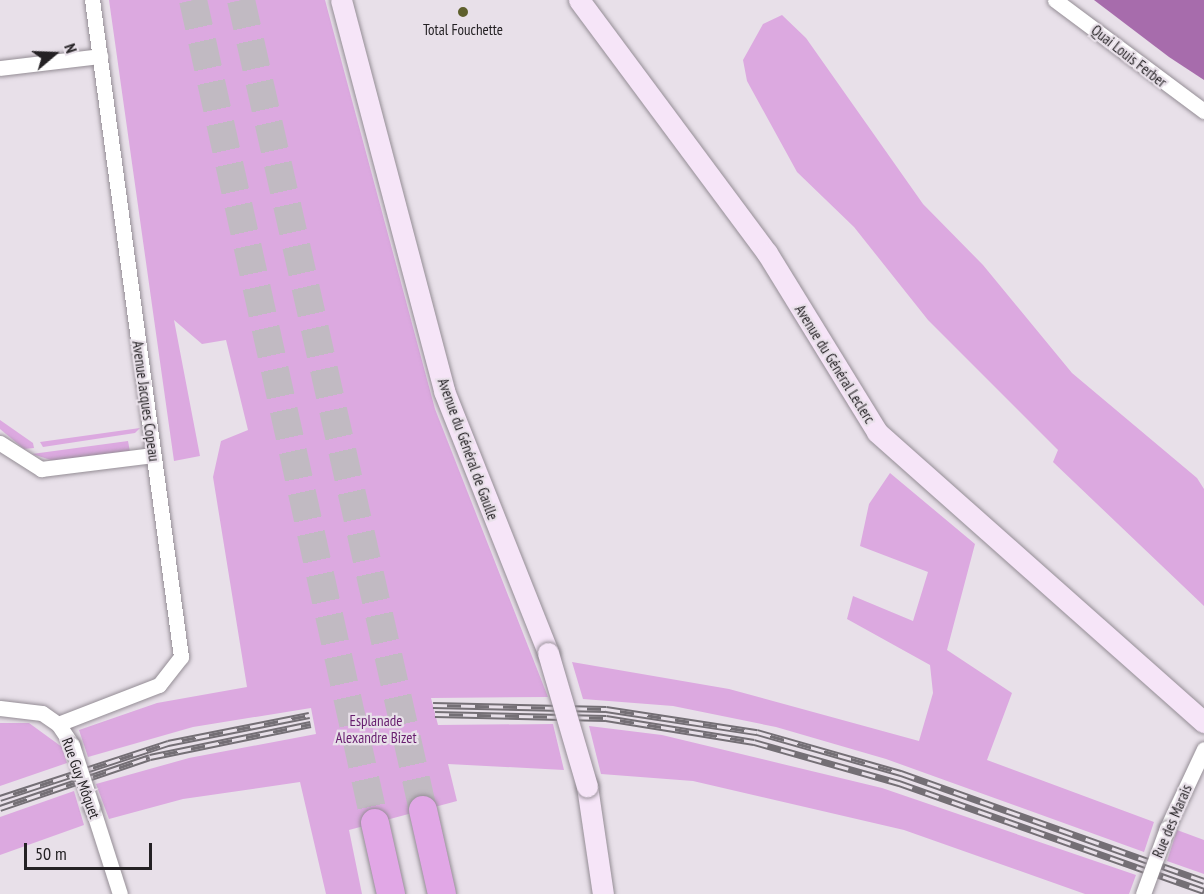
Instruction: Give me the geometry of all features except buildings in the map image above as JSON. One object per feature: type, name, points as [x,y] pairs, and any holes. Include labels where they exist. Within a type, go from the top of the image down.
[{"type":"highway","points":[[423,810],[442,894]]},
{"type":"highway","points":[[375,823],[391,894]]},
{"type":"main road","name":"Avenue du Général de Gaulle","points":[[341,0],[444,392],[548,653],[587,786],[603,894]]},
{"type":"main road","name":"Avenue du Général Leclerc","points":[[579,0],[767,253],[878,432],[1204,722]]},
{"type":"street","name":"Avenue Jacques Copeau","points":[[58,724],[150,690],[179,664],[92,0]]},
{"type":"street","name":"Quai Louis Ferber","points":[[1055,0],[1204,111]]},
{"type":"street","points":[[0,68],[100,56]]},
{"type":"street","points":[[0,443],[42,469],[153,455]]},
{"type":"street","name":"Rue Guy Môquet","points":[[0,708],[31,709],[58,724],[72,745],[120,894]]},
{"type":"street","name":"Rue des Marais","points":[[1143,894],[1167,828],[1204,748]]},
{"type":"green space","name":"Esplanade Alexandre Bizet","points":[[109,0],[325,0],[435,409],[548,697],[431,698],[438,725],[553,724],[564,770],[448,764],[457,801],[349,830],[362,894],[326,894],[300,782],[183,799],[109,819],[96,784],[189,758],[316,734],[311,708],[193,727],[88,757],[79,730],[157,703],[247,687],[213,477],[221,441],[248,430],[226,340],[202,344],[174,320],[200,456],[174,461]]},
{"type":"green space","points":[[782,15],[806,38],[923,204],[983,265],[1072,373],[1197,478],[1204,489],[1204,606],[1053,462],[1058,450],[928,320],[854,227],[797,172],[747,81],[743,60],[763,24]]},
{"type":"green space","points":[[0,420],[33,443],[34,448],[24,449],[0,429]]},
{"type":"green space","points":[[140,428],[135,433],[43,447],[40,442]]},
{"type":"green space","points":[[128,441],[130,452],[54,461],[32,454]]},
{"type":"green space","points":[[890,473],[975,544],[947,650],[1012,693],[987,760],[1154,822],[1144,852],[886,759],[776,727],[673,706],[583,699],[572,662],[729,689],[919,741],[933,693],[930,665],[847,619],[853,596],[913,621],[928,572],[860,546],[869,504]]},
{"type":"green space","points":[[0,723],[29,723],[62,747],[67,763],[0,786]]},
{"type":"green space","points":[[589,726],[662,735],[882,788],[1136,875],[1129,894],[1085,894],[904,830],[693,781],[601,774]]},
{"type":"green space","points":[[74,791],[84,825],[0,855],[0,817]]},
{"type":"green space","points":[[1177,830],[1204,840],[1204,874],[1167,861]]},
{"type":"shaded area","points":[[1094,0],[1204,0],[1204,80],[1169,57]]},
{"type":"tunnel","points":[[193,0],[375,823]]},
{"type":"tunnel","points":[[241,0],[423,810]]},
{"type":"railway","points":[[433,705],[606,709],[757,732],[901,773],[1204,881]]},
{"type":"railway","points":[[435,714],[606,718],[754,742],[899,783],[1204,891]]},
{"type":"railway","points":[[0,798],[168,743],[309,715]]},
{"type":"railway","points":[[0,808],[150,757],[311,724]]},
{"type":"place","name":"Total Fouchette","points":[[463,12]]}]
